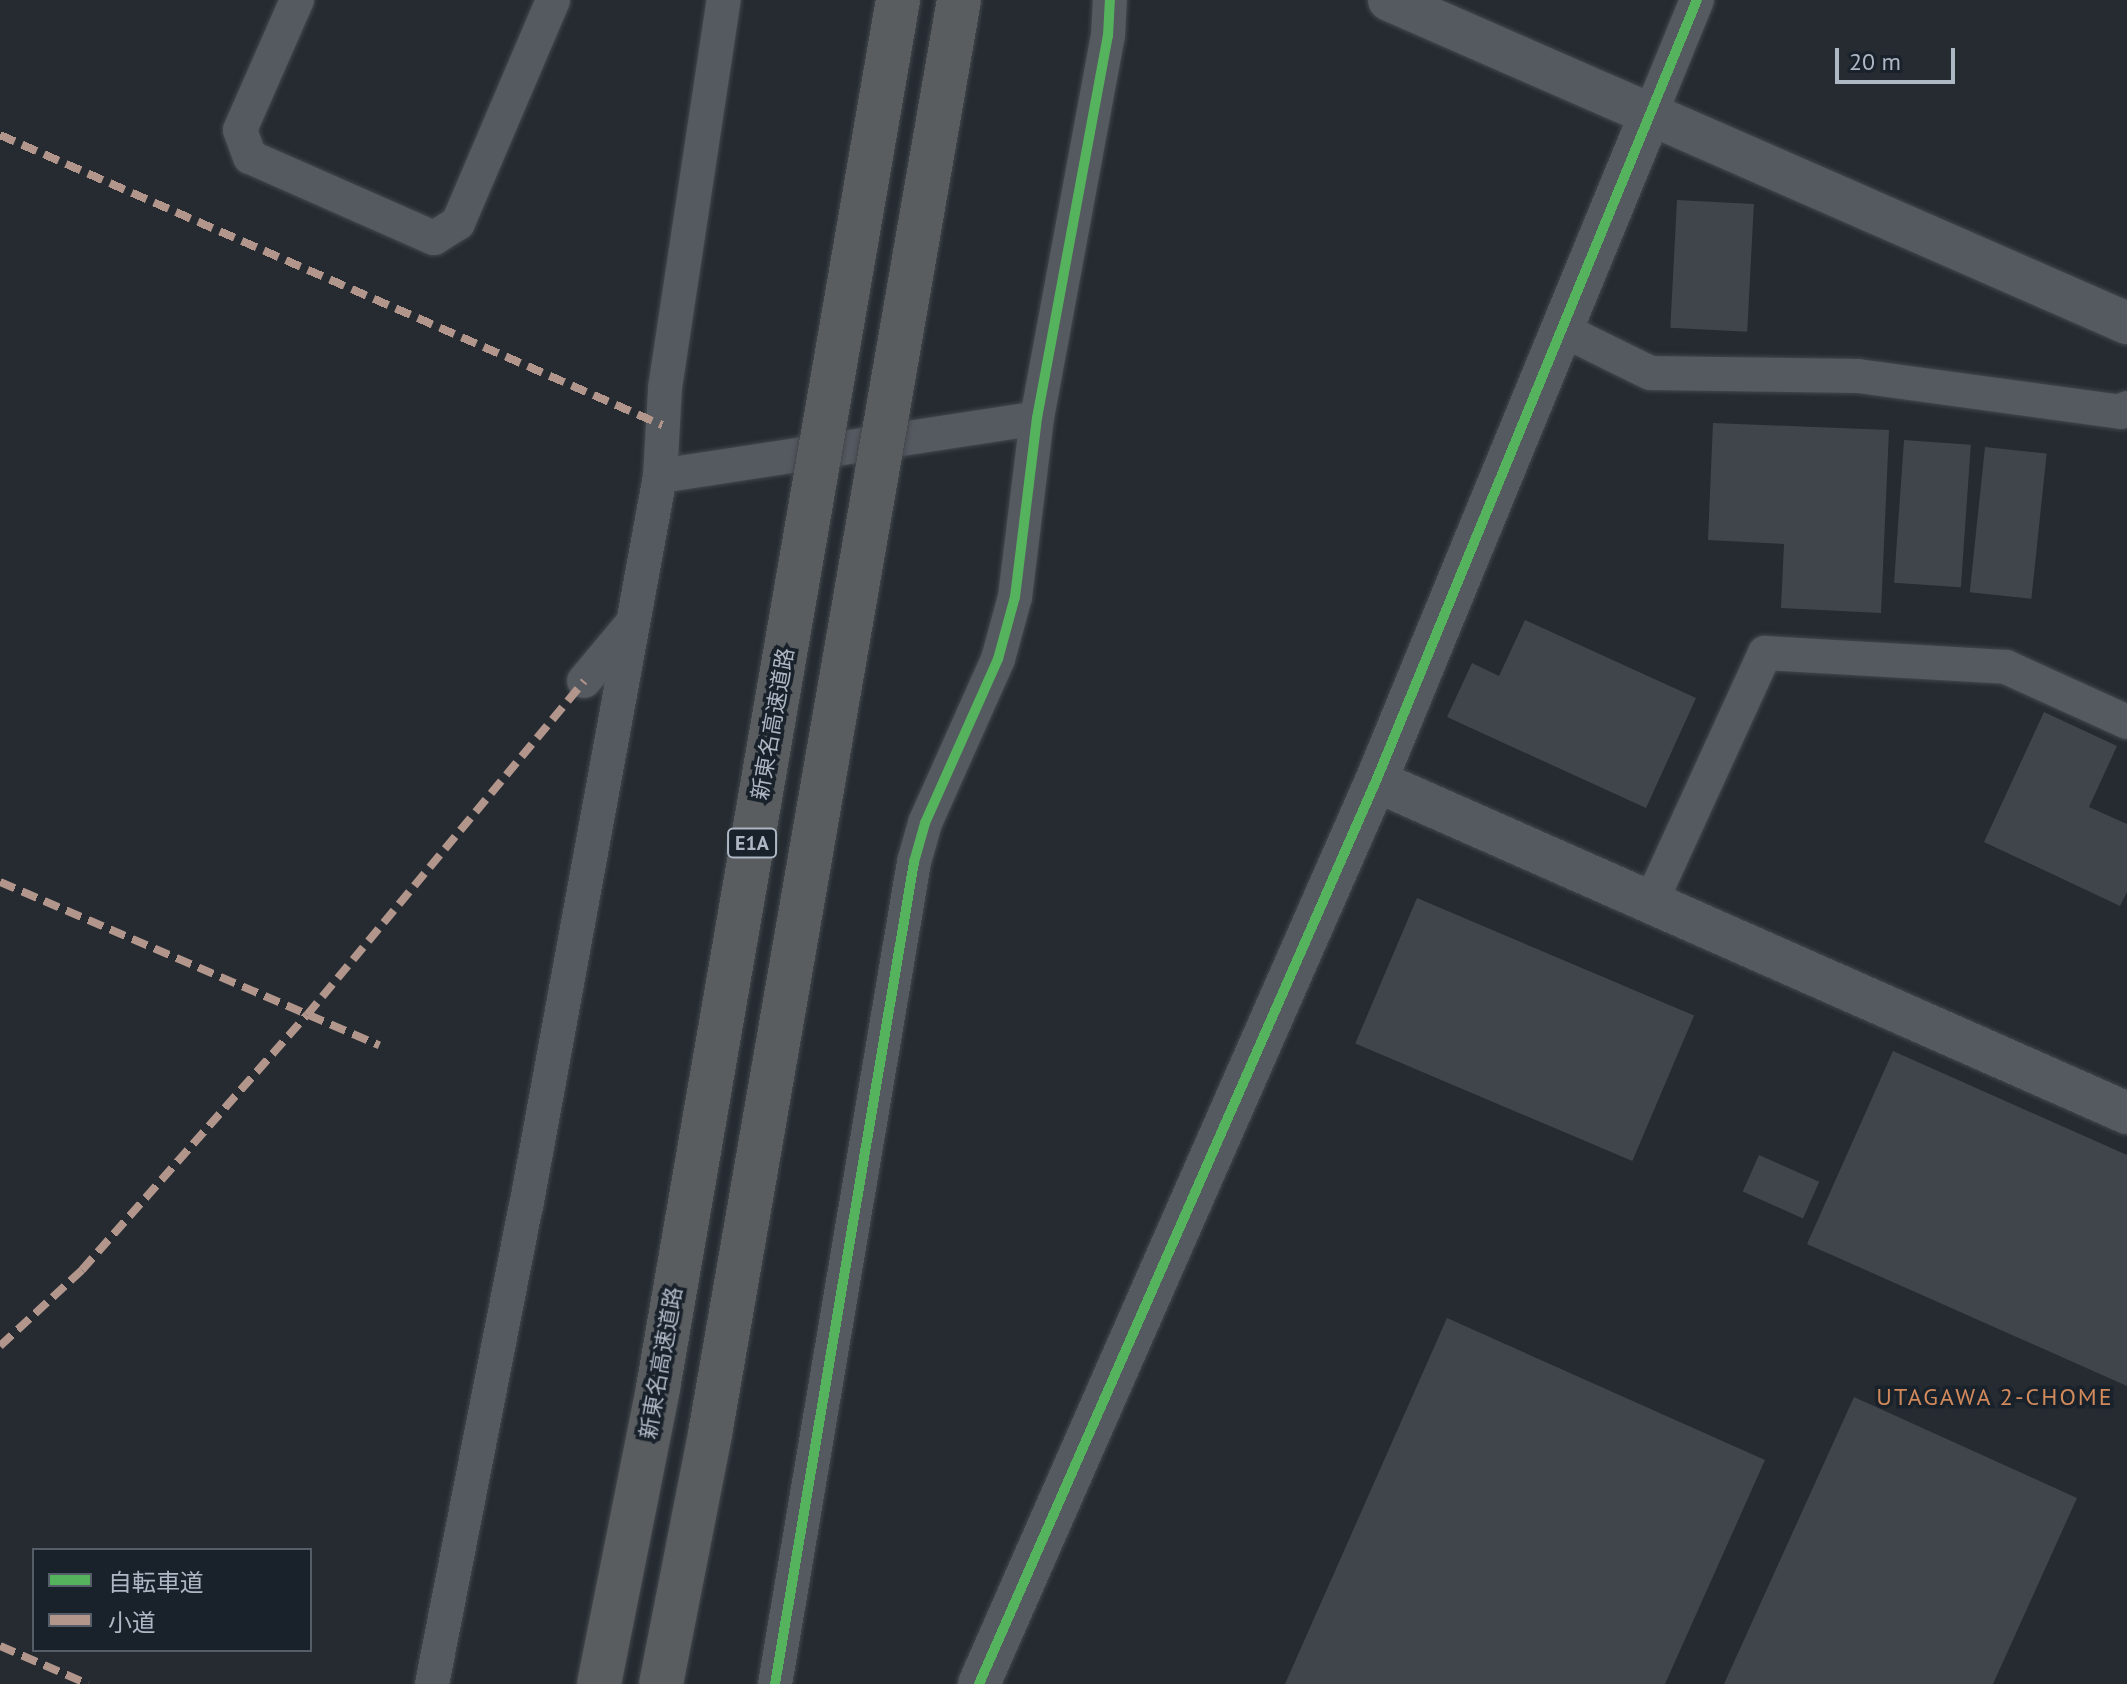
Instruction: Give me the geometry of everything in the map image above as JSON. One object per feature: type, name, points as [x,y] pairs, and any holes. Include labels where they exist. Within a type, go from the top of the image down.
[{"type":"highway","name":"新東名高速道路","points":[[599,1684],[658,1388],[898,0]]},
{"type":"highway","name":"E1A","points":[[661,1684],[715,1403],[959,0]]},
{"type":"street","points":[[297,0],[240,130],[250,157],[434,238],[458,223],[553,0]]},
{"type":"street","points":[[432,1684],[526,1207],[660,476],[665,388],[724,0]]},
{"type":"street","points":[[775,1684],[914,862],[925,823],[998,659],[1015,597],[1037,418],[1108,36],[1110,0]]},
{"type":"street","points":[[1389,0],[2127,323]]},
{"type":"street","points":[[979,1684],[1376,781],[1697,0]]},
{"type":"street","points":[[1561,329],[1650,373],[1858,376],[2121,412],[2127,408]]},
{"type":"street","points":[[660,476],[1037,418]]},
{"type":"street","points":[[584,681],[632,623]]},
{"type":"street","points":[[1650,904],[1765,653],[2006,667],[2127,722]]},
{"type":"street","points":[[1376,781],[2127,1113]]},
{"type":"building","points":[[1677,200],[1754,204],[1747,332],[1670,328]]},
{"type":"building","points":[[1713,423],[1889,430],[1881,613],[1781,608],[1784,544],[1708,540]]},
{"type":"building","points":[[1904,440],[1971,445],[1961,587],[1894,583]]},
{"type":"building","points":[[1985,447],[2047,453],[2031,599],[1970,592]]},
{"type":"building","points":[[1525,620],[1696,698],[1646,808],[1447,717],[1472,663],[1499,676]]},
{"type":"building","points":[[2044,712],[2117,746],[2089,807],[2127,824],[2127,892],[2120,906],[1984,842]]},
{"type":"building","points":[[1417,898],[1694,1016],[1632,1161],[1355,1043]]},
{"type":"building","points":[[1893,1051],[2127,1155],[2127,1386],[1807,1244]]},
{"type":"building","points":[[1759,1155],[1819,1182],[1803,1218],[1743,1192]]},
{"type":"building","points":[[1447,1318],[1765,1460],[1665,1684],[1285,1684]]},
{"type":"building","points":[[1854,1397],[2077,1498],[1993,1684],[1724,1684]]},
{"type":"marked path","points":[[0,135],[662,425]]},
{"type":"marked path","points":[[0,1346],[82,1270],[307,1015],[584,681]]},
{"type":"marked path","points":[[0,882],[379,1045]]},
{"type":"marked path","points":[[0,1646],[88,1684]]},
{"type":"cycle path","points":[[775,1684],[914,862],[925,823],[998,659],[1015,597],[1037,418],[1108,36],[1110,0]]},
{"type":"cycle path","points":[[979,1684],[1376,781],[1697,0]]},
{"type":"district","name":"UTAGAWA 2-CHOME","points":[[1995,1397]]}]
